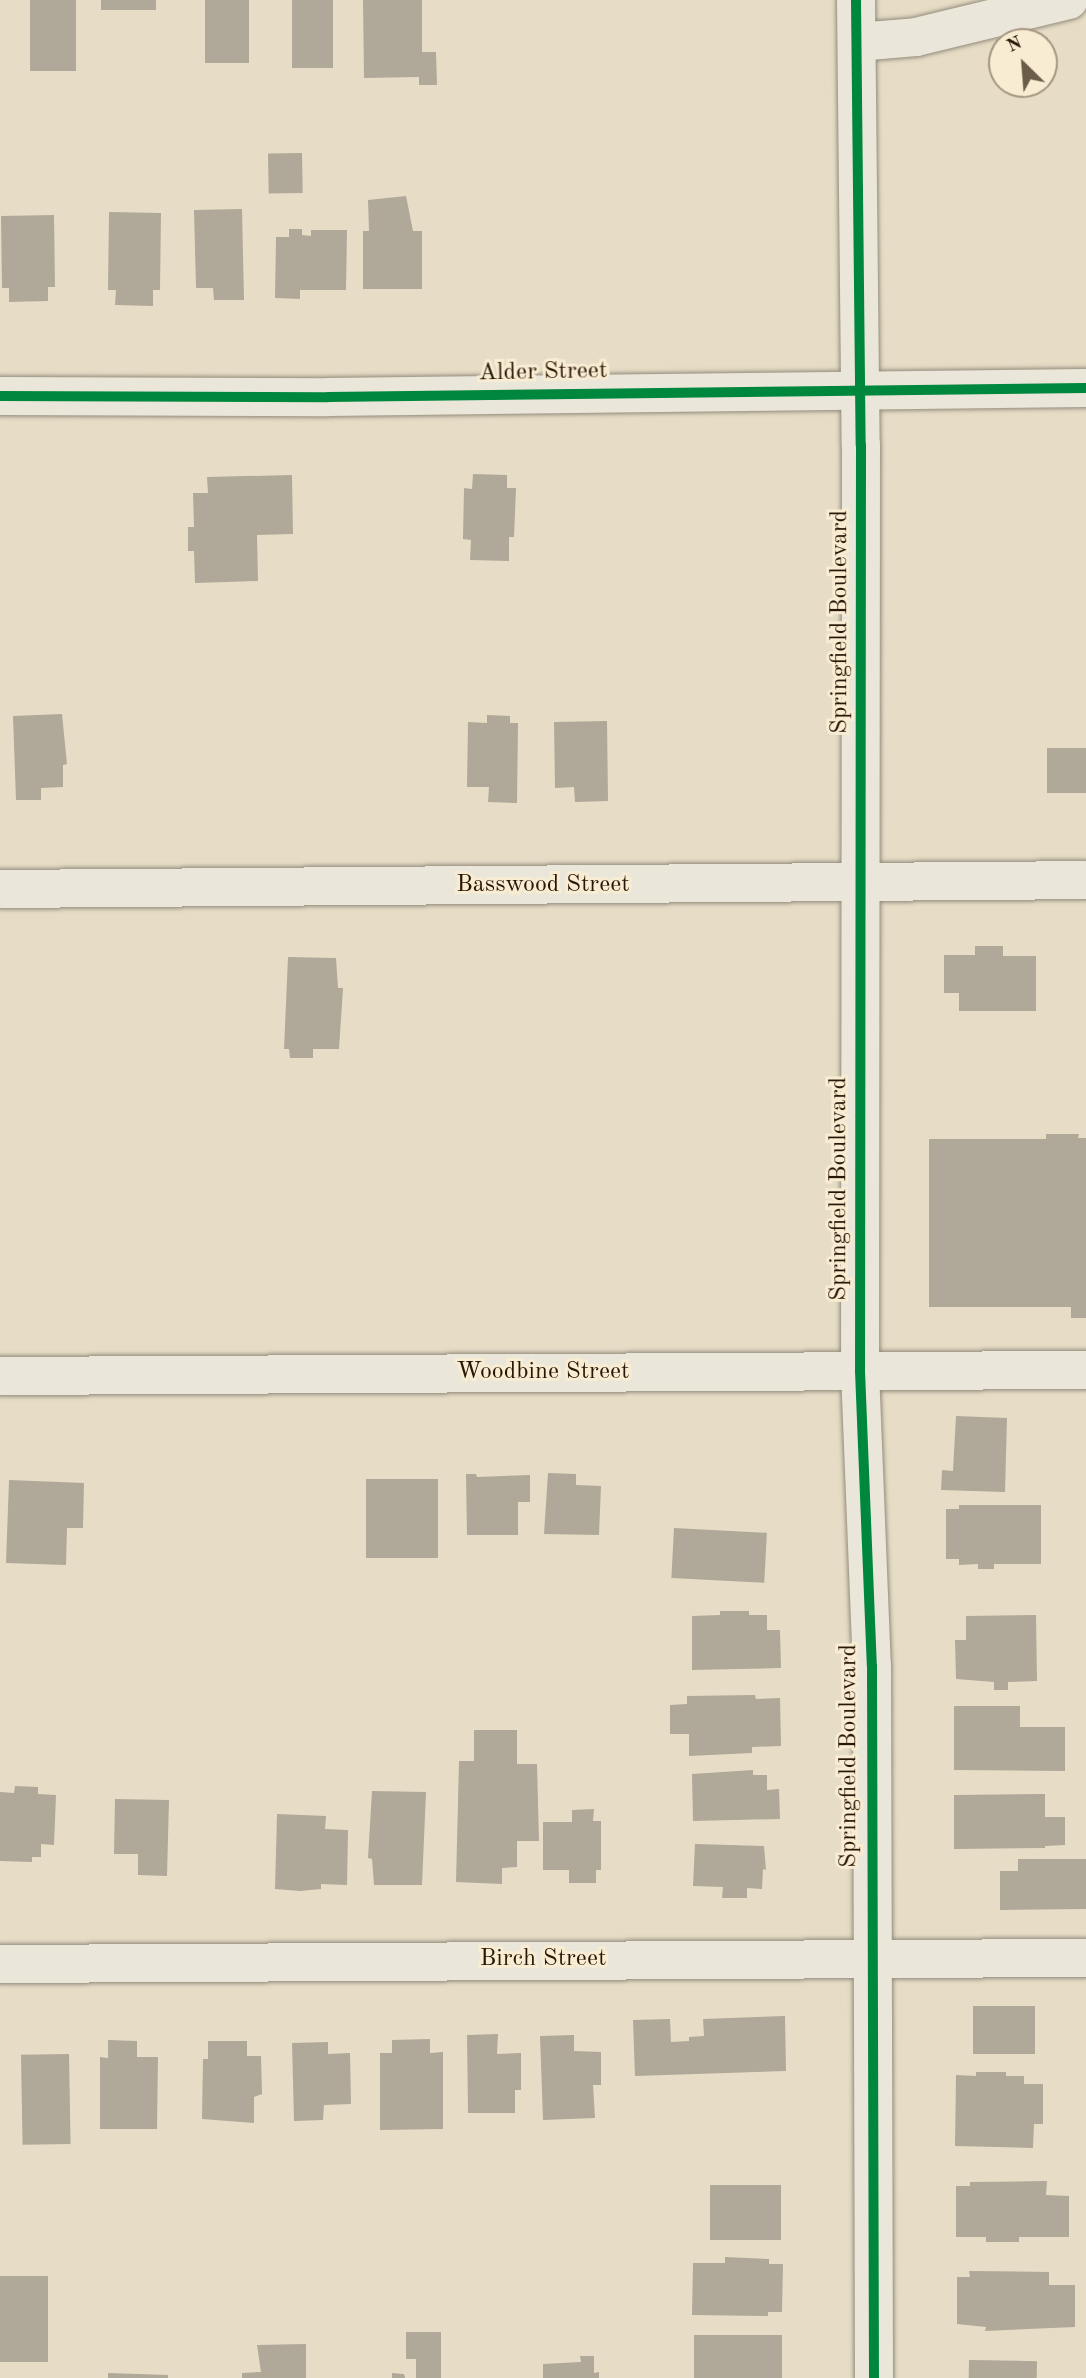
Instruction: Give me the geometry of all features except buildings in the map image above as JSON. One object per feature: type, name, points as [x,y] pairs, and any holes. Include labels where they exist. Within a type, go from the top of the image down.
[{"type":"street","name":"Springfield Boulevard","points":[[856,0],[861,389],[860,1371],[872,1666],[874,2378]]},
{"type":"street","points":[[857,42],[916,37],[1069,0]]},
{"type":"street","name":"Alder Street","points":[[0,396],[328,397],[1086,388]]},
{"type":"street","name":"Basswood Street","points":[[0,889],[1086,880]]},
{"type":"street","name":"Woodbine Street","points":[[0,1376],[1086,1370]]},
{"type":"street","name":"Birch Street","points":[[0,1964],[1086,1958]]},
{"type":"cycle path","points":[[856,0],[861,445],[860,1371],[872,1666],[874,2378]]},
{"type":"cycle path","points":[[0,396],[328,397],[1086,388]]}]
